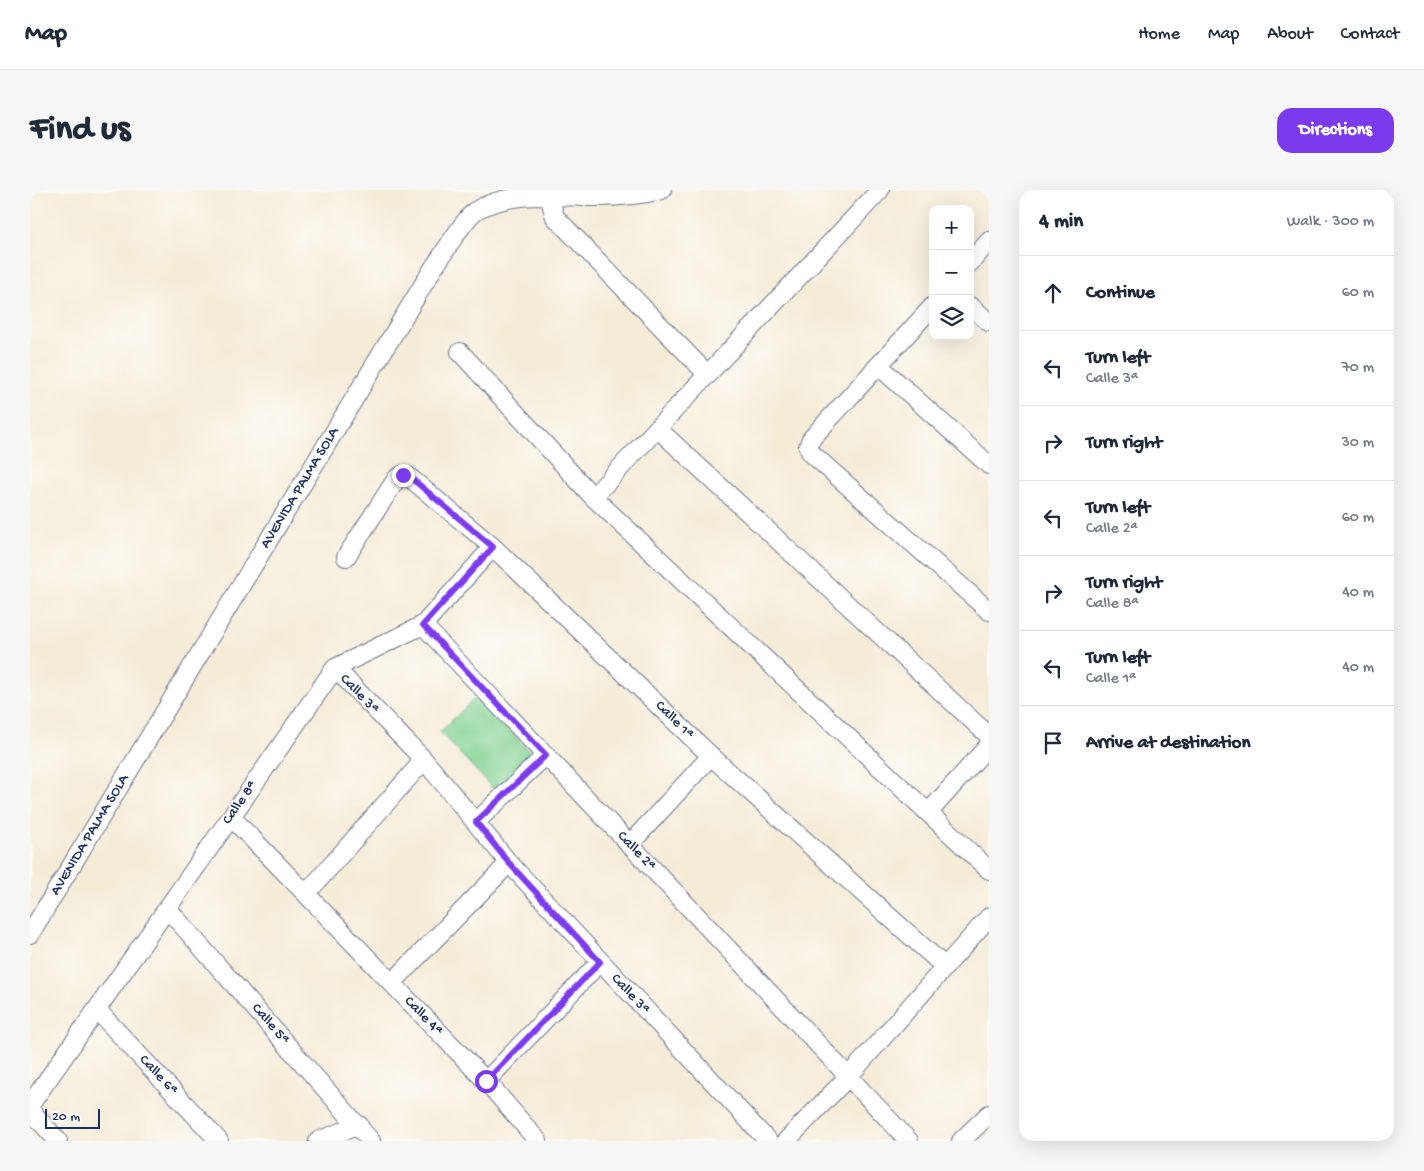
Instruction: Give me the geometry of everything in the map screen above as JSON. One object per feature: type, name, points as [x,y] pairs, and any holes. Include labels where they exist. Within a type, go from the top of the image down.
[{"type":"street","name":"AVENIDA PALMA SOLA","points":[[30,934],[434,267],[473,212],[488,201],[509,193],[548,192],[596,197],[650,193],[662,190]]},
{"type":"street","points":[[593,496],[658,429],[880,190]]},
{"type":"street","points":[[548,192],[555,217],[708,374]]},
{"type":"street","points":[[974,258],[989,241]]},
{"type":"street","points":[[974,309],[989,322]]},
{"type":"street","points":[[929,311],[880,366],[810,439],[808,446],[811,453],[989,611]]},
{"type":"street","points":[[460,352],[593,496],[989,870]]},
{"type":"street","points":[[880,366],[989,465]]},
{"type":"street","points":[[658,429],[989,736]]},
{"type":"street","name":"Calle 1ª","points":[[346,557],[397,478],[403,475],[410,477],[493,547],[711,756],[944,966]]},
{"type":"street","name":"Calle 8ª","points":[[30,1105],[335,668],[423,625],[493,547]]},
{"type":"street","name":"Calle 2ª","points":[[423,625],[909,1141]]},
{"type":"street","name":"Calle 3ª","points":[[335,668],[424,760],[509,863],[768,1141]]},
{"type":"street","points":[[929,812],[989,745]]},
{"type":"street","points":[[476,822],[546,755]]},
{"type":"street","points":[[629,845],[711,756]]},
{"type":"street","points":[[306,894],[424,760]]},
{"type":"street","name":"Calle 4ª","points":[[231,817],[486,1081],[538,1141]]},
{"type":"street","points":[[392,983],[509,863]]},
{"type":"street","name":"Calle 5ª","points":[[168,908],[371,1141]]},
{"type":"street","points":[[786,1141],[848,1077],[944,966],[989,918]]},
{"type":"street","points":[[486,1081],[600,962]]},
{"type":"street","name":"Calle 6ª","points":[[97,1010],[219,1141]]},
{"type":"street","points":[[30,1110],[58,1141]]},
{"type":"street","points":[[961,1141],[989,1114]]},
{"type":"street","points":[[318,1141],[359,1126]]},
{"type":"green space","points":[[477,696],[536,758],[498,794],[440,732]]},
{"type":"route","points":[[403,475],[410,477],[493,547],[423,625],[546,755],[476,822],[509,863],[600,962],[486,1081]]}]
